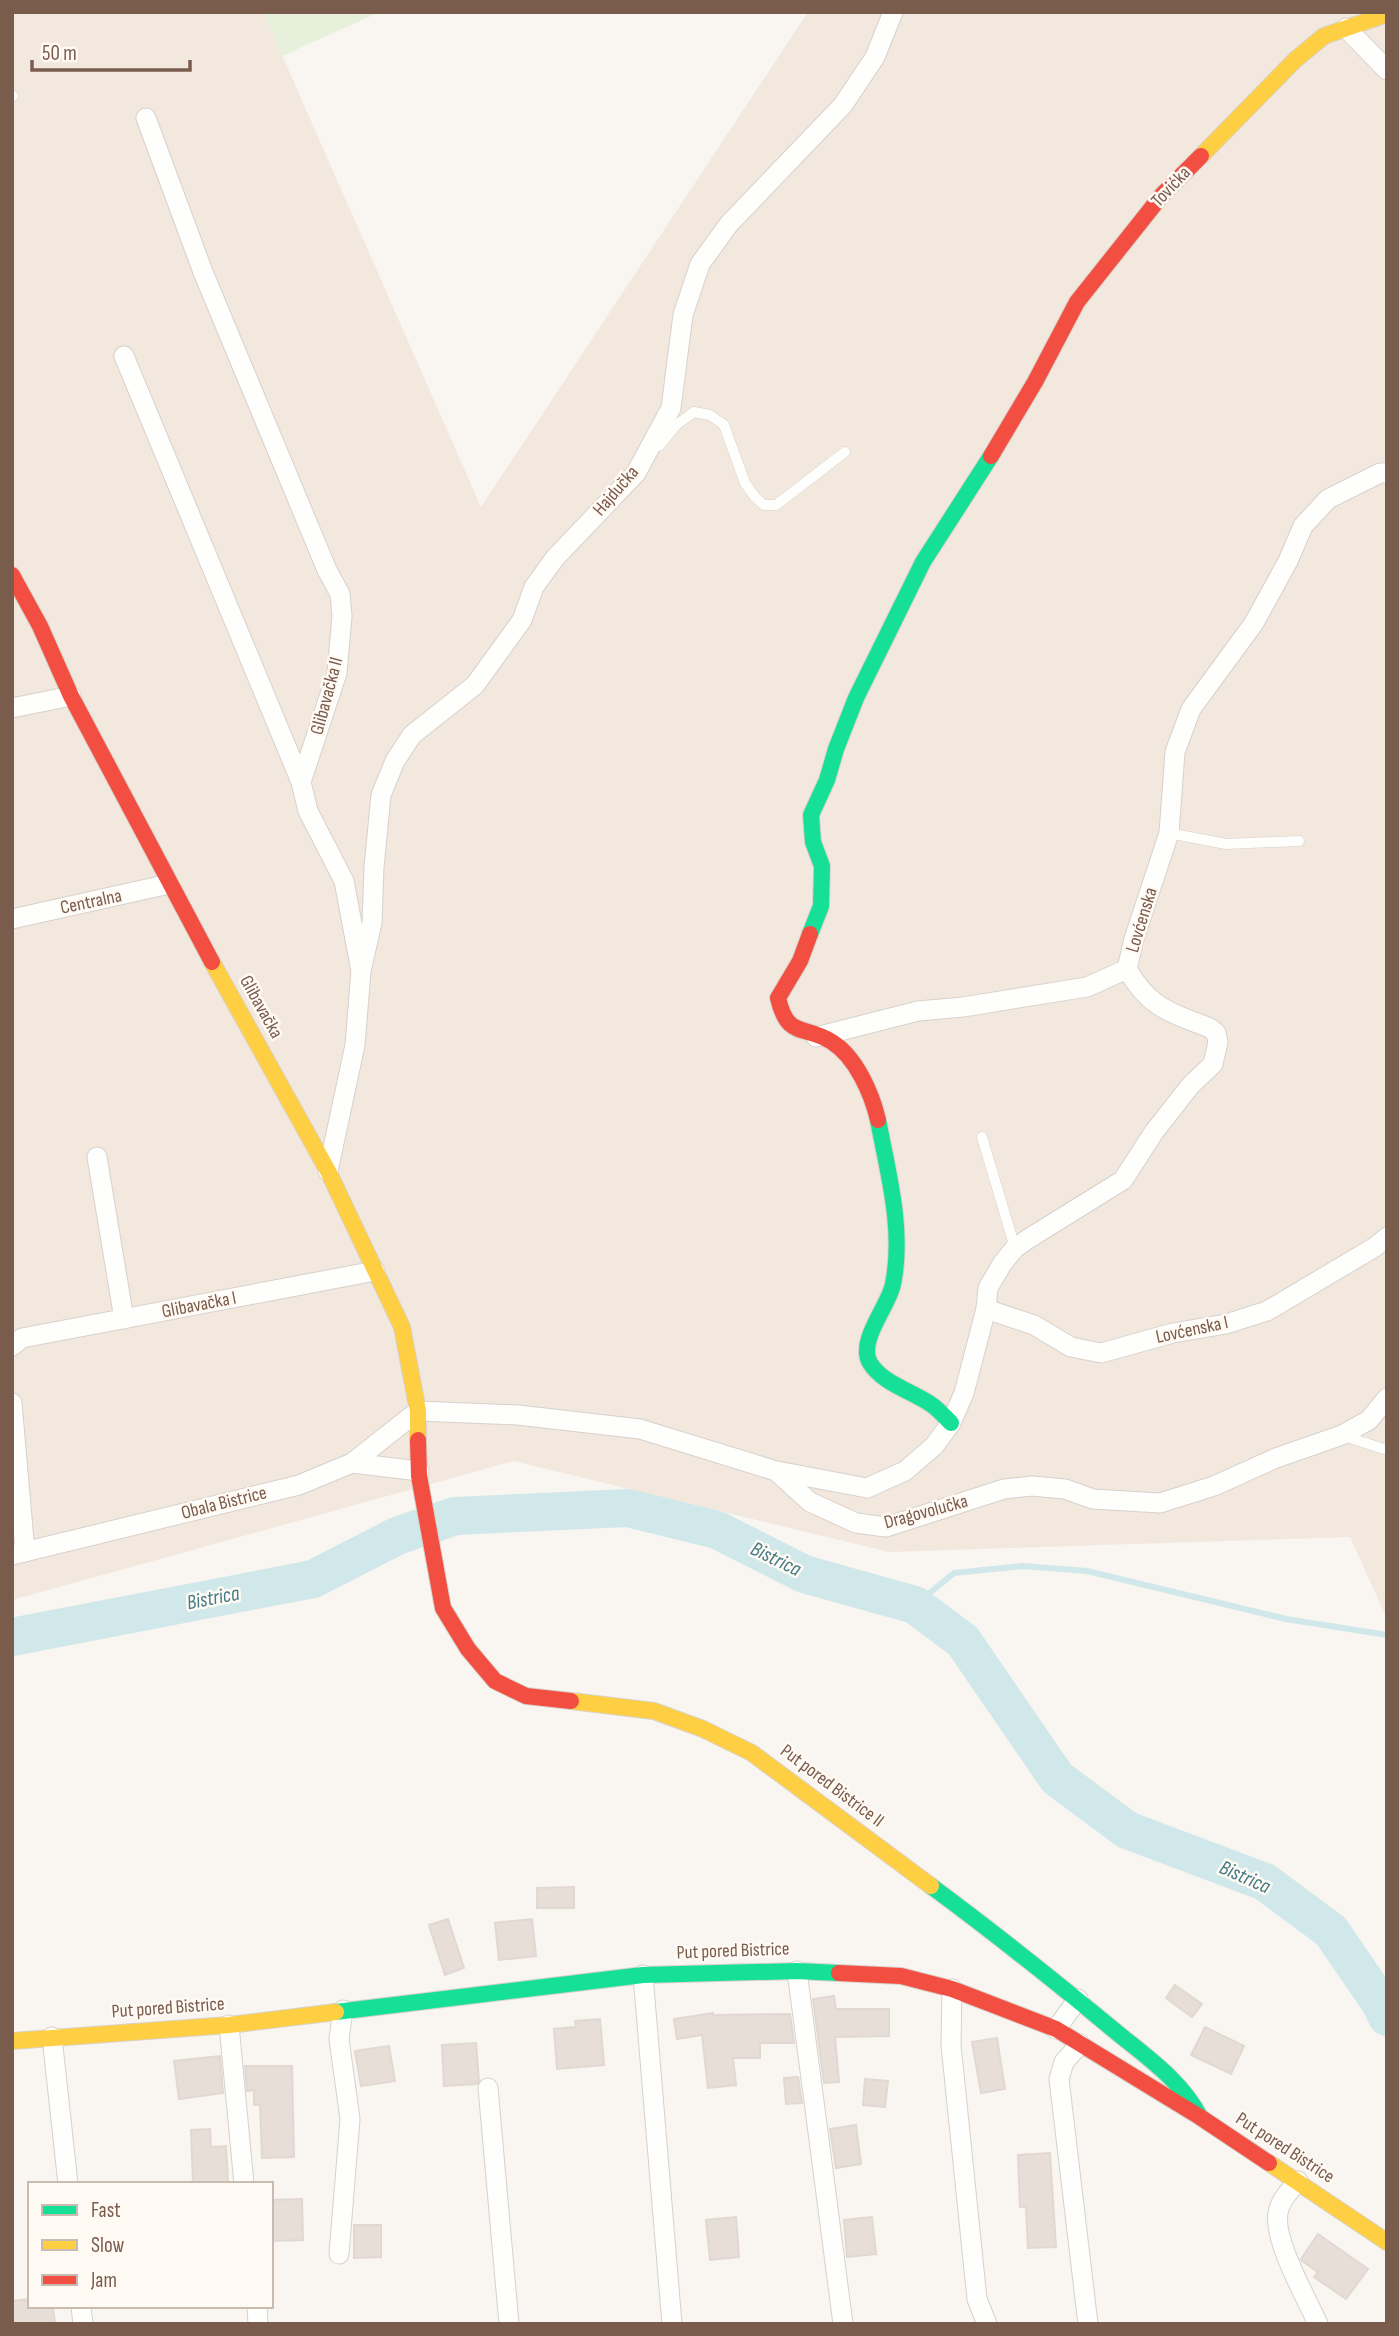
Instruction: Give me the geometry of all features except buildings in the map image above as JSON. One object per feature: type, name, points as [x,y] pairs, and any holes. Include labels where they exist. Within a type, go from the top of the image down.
[{"type":"street","name":"Hajdučka","points":[[361,971],[372,923],[381,795],[395,761],[412,735],[475,685],[522,620],[534,587],[555,558],[636,473],[671,408],[683,315],[700,264],[729,224],[843,105],[875,57],[893,12]]},
{"type":"street","name":"Tovićka","points":[[951,1423],[932,1406],[879,1373],[867,1357],[867,1347],[893,1288],[897,1248],[891,1188],[874,1105],[847,1054],[830,1041],[801,1032],[787,1023],[780,1012],[778,998],[800,961],[821,906],[822,866],[813,842],[811,815],[827,780],[856,698],[923,562],[1035,383],[1076,302],[1162,195],[1294,60],[1324,36],[1387,14]]},
{"type":"street","points":[[1346,28],[1387,70]]},
{"type":"street","name":"Glibavačka II","points":[[146,118],[203,272],[327,570],[340,594],[342,616],[337,673],[301,782]]},
{"type":"street","points":[[124,356],[301,782],[308,811],[344,881],[361,971],[355,1045],[328,1171]]},
{"type":"street","name":"Lovćenska","points":[[776,1471],[867,1488],[905,1471],[934,1446],[951,1423],[964,1393],[986,1309],[988,1288],[1002,1264],[1015,1248],[1123,1180],[1154,1132],[1190,1086],[1213,1063],[1218,1042],[1216,1033],[1154,1004],[1137,986],[1127,969],[1168,833],[1175,752],[1191,709],[1254,623],[1288,561],[1303,526],[1328,499],[1380,473],[1387,473]]},
{"type":"street","name":"Glibavačka","points":[[12,575],[40,626],[71,696],[169,884],[328,1171],[402,1326],[418,1411],[419,1474]]},
{"type":"street","points":[[12,708],[71,696]]},
{"type":"street","name":"Centralna","points":[[12,919],[169,884]]},
{"type":"street","points":[[816,1037],[918,1011],[962,1007],[1087,987],[1127,969]]},
{"type":"street","points":[[97,1157],[124,1318]]},
{"type":"street","name":"Lovćenska I","points":[[986,1309],[1034,1325],[1071,1347],[1101,1353],[1173,1333],[1226,1324],[1267,1311],[1375,1247],[1387,1237]]},
{"type":"street","name":"Glibavačka I","points":[[17,1342],[124,1318],[375,1271]]},
{"type":"street","name":"Dragovolučka","points":[[418,1411],[518,1415],[640,1429],[776,1471],[810,1502],[856,1523],[886,1527],[1004,1489],[1032,1486],[1065,1489],[1093,1499],[1160,1503],[1214,1486],[1276,1458],[1342,1435],[1369,1420],[1387,1398]]},
{"type":"street","points":[[12,1403],[18,1554]]},
{"type":"street","name":"Obala Bistrice","points":[[18,1554],[299,1485],[352,1463],[418,1411]]},
{"type":"street","points":[[352,1463],[419,1474]]},
{"type":"street","name":"Put pored Bistrice II","points":[[419,1474],[443,1608],[468,1649],[495,1681],[526,1696],[654,1711],[703,1729],[752,1753],[1078,1999],[1177,2084],[1193,2101],[1200,2117]]},
{"type":"street","points":[[797,1970],[842,2324]]},
{"type":"street","name":"Put pored Bistrice","points":[[12,2041],[229,2025],[643,1975],[797,1970],[891,1975],[952,1989],[1056,2029],[1200,2117],[1387,2242]]},
{"type":"street","points":[[643,1975],[672,2324]]},
{"type":"street","points":[[952,1989],[951,2045],[977,2299],[986,2324]]},
{"type":"street","points":[[1056,2029],[1078,1999]]},
{"type":"street","points":[[339,2254],[350,2119],[339,2039],[343,2010]]},
{"type":"street","points":[[229,2025],[244,2182]]},
{"type":"street","points":[[52,2037],[68,2182]]},
{"type":"street","points":[[1080,2043],[1064,2062],[1059,2079],[1088,2324]]},
{"type":"street","points":[[488,2088],[509,2324]]},
{"type":"street","points":[[1298,2181],[1282,2200],[1276,2230],[1318,2324]]},
{"type":"lane","points":[[636,473],[676,425],[694,412],[710,415],[724,425],[745,483],[764,505],[776,505],[845,452]]},
{"type":"lane","points":[[1168,833],[1226,844],[1299,841]]},
{"type":"lane","points":[[982,1137],[1015,1248]]},
{"type":"lane","points":[[1342,1435],[1387,1450]]},
{"type":"shaded area","points":[[12,12],[263,12],[481,507],[808,12],[1387,12],[1387,1619],[1350,1537],[889,1552],[514,1461],[12,1600]]},
{"type":"green space","points":[[263,12],[380,12],[282,56]]},
{"type":"waterway","name":"Bistrica","points":[[12,1637],[313,1579],[397,1536],[455,1516],[628,1508],[717,1530],[804,1574],[915,1605],[963,1641],[1057,1778],[1127,1830],[1265,1882],[1331,1931],[1387,2017]]},
{"type":"waterway","points":[[915,1605],[954,1573],[1023,1566],[1087,1571],[1286,1619],[1387,1635]]},
{"type":"traffic: fast","points":[[810,934],[821,906],[822,866],[813,842],[811,815],[827,780],[856,698],[923,562],[991,456]]},
{"type":"traffic: fast","points":[[878,1120],[890,1181],[897,1243],[893,1284],[871,1334],[867,1354],[870,1363],[882,1376],[932,1405],[951,1423]]},
{"type":"traffic: fast","points":[[931,1886],[1159,2067],[1182,2090],[1200,2117]]},
{"type":"traffic: fast","points":[[336,2012],[643,1975],[797,1971],[839,1973]]},
{"type":"traffic: slow","points":[[1201,156],[1295,60],[1324,36],[1387,14]]},
{"type":"traffic: slow","points":[[212,962],[328,1171],[402,1327],[418,1411],[418,1440]]},
{"type":"traffic: slow","points":[[571,1701],[654,1711],[703,1729],[752,1753],[931,1886]]},
{"type":"traffic: slow","points":[[12,2041],[229,2025],[336,2012]]},
{"type":"traffic: slow","points":[[1269,2163],[1387,2242]]},
{"type":"traffic: jam","points":[[991,456],[1035,382],[1077,302],[1162,195],[1201,156]]},
{"type":"traffic: jam","points":[[12,575],[40,626],[71,696],[212,962]]},
{"type":"traffic: jam","points":[[810,934],[800,961],[778,998],[782,1011],[792,1026],[832,1042],[856,1066],[872,1099],[878,1120]]},
{"type":"traffic: jam","points":[[418,1440],[419,1476],[443,1608],[468,1649],[495,1681],[526,1696],[571,1701]]},
{"type":"traffic: jam","points":[[839,1973],[901,1976],[952,1989],[1056,2029],[1200,2117],[1269,2163]]}]
